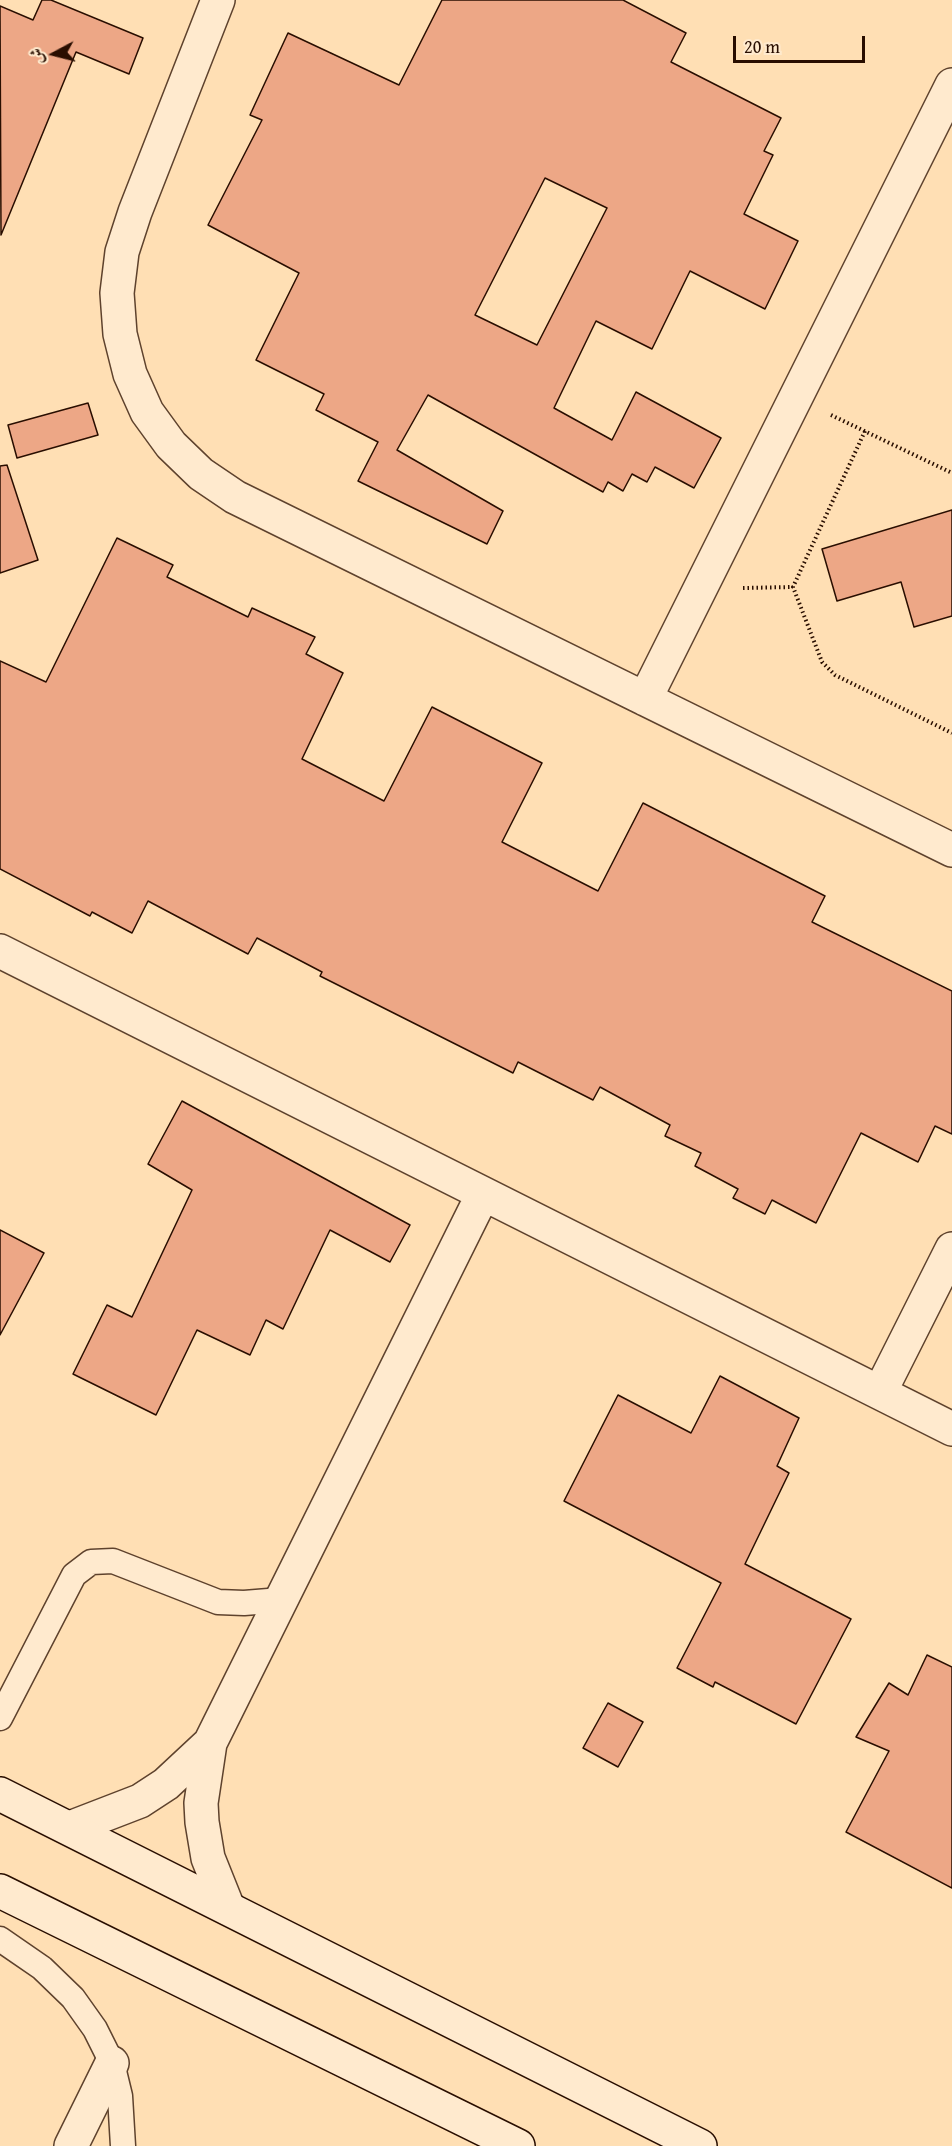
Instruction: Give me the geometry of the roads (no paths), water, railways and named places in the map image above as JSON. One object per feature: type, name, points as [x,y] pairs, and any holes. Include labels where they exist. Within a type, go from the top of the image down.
[{"type":"street","points":[[218,0],[135,212],[122,252],[117,293],[120,334],[130,374],[147,412],[171,445],[201,474],[235,497],[952,850]]},
{"type":"street","points":[[645,699],[952,85]]},
{"type":"street","points":[[0,951],[952,1429]]},
{"type":"street","points":[[228,1908],[208,1858],[202,1821],[201,1803],[210,1743],[483,1194]]},
{"type":"street","points":[[880,1392],[952,1249]]},
{"type":"street","points":[[70,1828],[140,1801],[166,1784],[210,1743]]},
{"type":"street","points":[[0,1794],[700,2146]]},
{"type":"street","points":[[0,1891],[518,2146]]},
{"type":"street","points":[[71,2146],[112,2063]]},
{"type":"lane","points":[[0,1718],[74,1575],[91,1562],[113,1561],[218,1602],[244,1603],[281,1600]]},
{"type":"lane","points":[[0,1939],[42,1968],[73,1998],[95,2029],[112,2063],[120,2096],[123,2146]]}]
